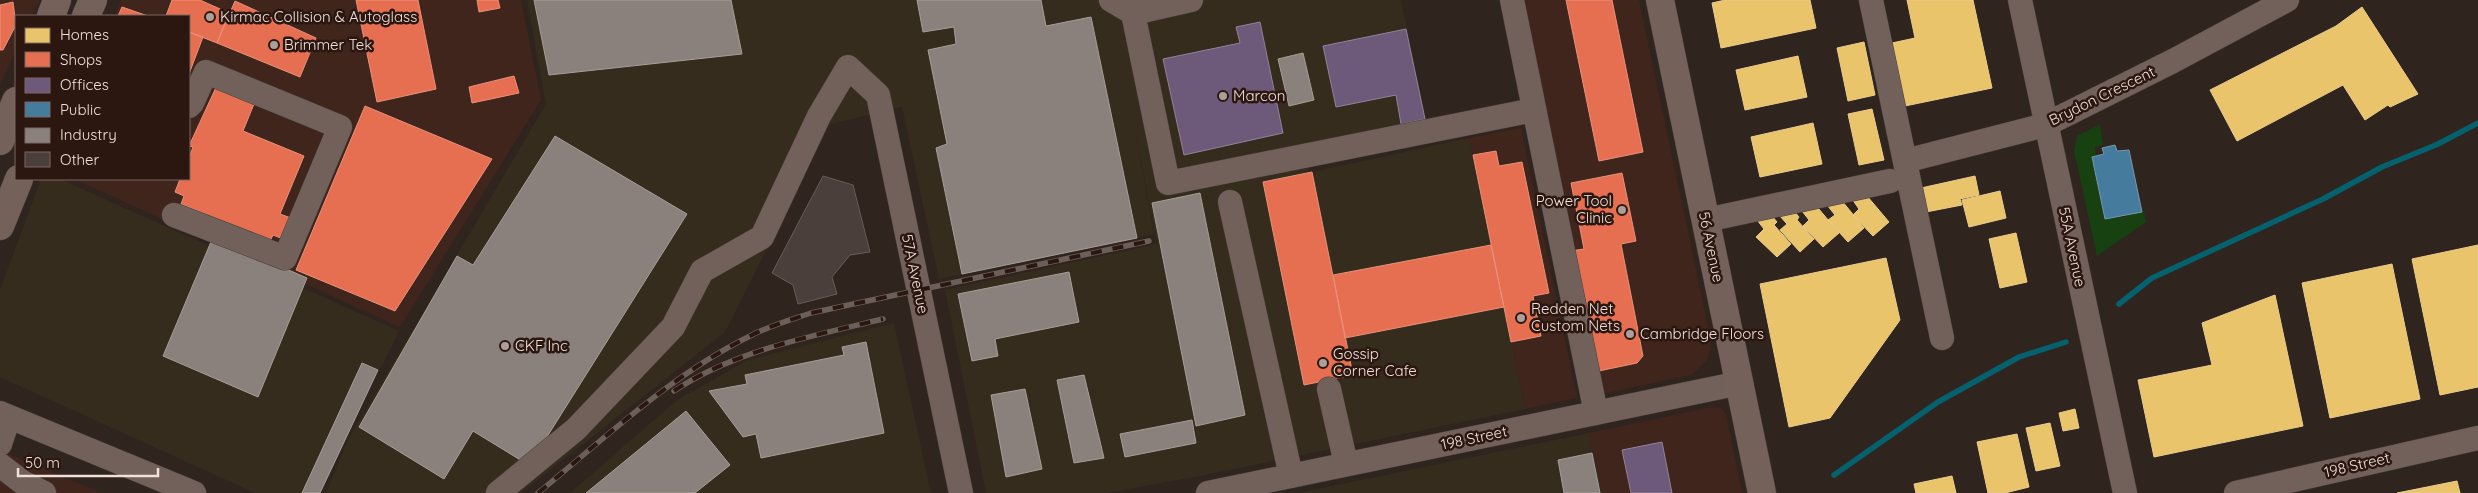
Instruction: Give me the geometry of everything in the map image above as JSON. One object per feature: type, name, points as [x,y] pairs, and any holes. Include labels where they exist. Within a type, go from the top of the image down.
[{"type":"main road","points":[[51,15],[57,0]]},
{"type":"main road","points":[[86,15],[93,0]]},
{"type":"main road","name":"56 Avenue","points":[[1660,0],[1762,493]]},
{"type":"main road","points":[[0,141],[15,104]]},
{"type":"main road","points":[[0,226],[19,180]]},
{"type":"street","points":[[1111,0],[1133,13],[1191,0]]},
{"type":"street","points":[[1512,0],[1596,413]]},
{"type":"street","points":[[1871,0],[1942,338]]},
{"type":"street","name":"55A Avenue","points":[[2020,0],[2045,125],[2125,493]]},
{"type":"street","name":"Brydon Crescent","points":[[1905,160],[2045,125],[2173,61],[2287,0]]},
{"type":"street","points":[[1133,13],[1168,183],[1534,110]]},
{"type":"street","name":"57A Avenue","points":[[498,493],[576,429],[673,327],[702,271],[762,237],[819,116],[848,66],[878,95],[960,493]]},
{"type":"street","points":[[174,215],[285,258],[340,127],[206,72],[190,105]]},
{"type":"street","points":[[1706,220],[1890,180]]},
{"type":"street","points":[[1230,202],[1291,476]]},
{"type":"street","name":"198 Street","points":[[1208,493],[1740,383]]},
{"type":"street","points":[[1329,389],[1346,464]]},
{"type":"street","points":[[0,444],[5,415],[194,493]]},
{"type":"street","name":"198 Street","points":[[2236,493],[2302,486],[2478,438]]},
{"type":"street","points":[[0,464],[22,482],[44,493]]},
{"type":"shaded area","points":[[0,0],[40,0],[32,15],[15,15],[15,52],[0,85]]},
{"type":"shaded area","points":[[121,0],[521,0],[541,100],[400,327],[76,180],[190,180],[190,15],[114,15]]},
{"type":"shaded area","points":[[527,0],[1401,0],[1427,124],[1304,150],[1356,395],[1312,172],[1469,138],[1525,409],[1205,475],[1107,493],[986,493],[945,290],[1157,244],[1136,135],[1154,234],[939,279],[902,107],[830,124],[725,332],[521,493],[326,493],[349,438],[546,104]]},
{"type":"shaded area","points":[[1522,0],[1639,0],[1710,336],[1711,348],[1706,362],[1691,375],[1597,395]]},
{"type":"shaded area","points":[[1521,128],[1577,398],[1525,409],[1469,138]]},
{"type":"shaded area","points":[[41,180],[62,180],[399,331],[318,493],[255,493],[0,377],[0,290]]},
{"type":"shaded area","points":[[894,323],[931,493],[570,493],[677,400],[748,360]]},
{"type":"shaded area","points":[[1712,407],[1721,408],[1726,415],[1742,493],[1602,493],[1589,433]]},
{"type":"shaded area","points":[[1589,433],[1602,493],[1298,493]]},
{"type":"shaded area","points":[[0,450],[102,493],[0,493]]},
{"type":"green space","points":[[2100,124],[2103,145],[2095,147],[2096,156],[2092,158],[2104,219],[2123,217],[2144,211],[2146,222],[2097,256],[2074,150],[2077,136]]},
{"type":"building: Homes","points":[[1725,0],[1810,0],[1816,28],[1721,48],[1712,3]]},
{"type":"building: Homes","points":[[1907,0],[1973,0],[1992,88],[1905,106],[1892,43],[1915,38]]},
{"type":"building: Homes","points":[[2362,7],[2418,94],[2390,107],[2388,105],[2365,120],[2343,85],[2237,141],[2210,90],[2336,26]]},
{"type":"building: Homes","points":[[1864,42],[1875,95],[1848,101],[1837,48]]},
{"type":"building: Homes","points":[[1798,56],[1807,97],[1745,110],[1736,70]]},
{"type":"building: Homes","points":[[1872,109],[1884,160],[1859,165],[1848,114]]},
{"type":"building: Homes","points":[[1813,123],[1822,164],[1760,177],[1751,137]]},
{"type":"building: Homes","points":[[1975,176],[1979,195],[1960,199],[1962,205],[1926,212],[1921,188]]},
{"type":"building: Homes","points":[[1862,190],[1889,222],[1873,236],[1853,215],[1859,209],[1852,199]]},
{"type":"building: Homes","points":[[2000,191],[2006,218],[1969,227],[1962,200]]},
{"type":"building: Homes","points":[[1838,196],[1864,228],[1848,242],[1828,220],[1835,215],[1827,205]]},
{"type":"building: Homes","points":[[1813,202],[1839,233],[1823,247],[1803,226],[1809,220],[1802,211]]},
{"type":"building: Homes","points":[[1790,206],[1799,217],[1797,220],[1814,239],[1800,252],[1780,230],[1787,224],[1779,215]]},
{"type":"building: Homes","points":[[1768,211],[1777,222],[1774,225],[1791,244],[1777,257],[1756,237],[1764,229],[1757,220]]},
{"type":"building: Homes","points":[[2016,233],[2027,282],[2000,288],[1989,239]]},
{"type":"building: Homes","points":[[2478,245],[2478,387],[2440,395],[2412,259]]},
{"type":"building: Homes","points":[[1886,258],[1900,320],[1830,418],[1789,427],[1760,284]]},
{"type":"building: Homes","points":[[2392,264],[2420,399],[2330,418],[2302,283]]},
{"type":"building: Homes","points":[[2275,295],[2303,426],[2154,457],[2138,380],[2212,365],[2202,323]]},
{"type":"building: Homes","points":[[2075,409],[2079,428],[2063,431],[2059,413]]},
{"type":"building: Homes","points":[[2050,423],[2060,466],[2036,471],[2026,428]]},
{"type":"building: Homes","points":[[2017,434],[2029,487],[2005,493],[1988,493],[1977,442]]},
{"type":"building: Homes","points":[[1952,476],[1956,493],[1916,493],[1914,484]]},
{"type":"building: Homes","points":[[2457,481],[2460,493],[2397,493]]},
{"type":"building: Shops","points":[[172,0],[200,0],[229,13],[217,43],[190,32],[190,15],[166,15]]},
{"type":"building: Shops","points":[[356,0],[418,0],[436,89],[377,102]]},
{"type":"building: Shops","points":[[477,0],[498,0],[500,8],[479,12]]},
{"type":"building: Shops","points":[[1566,0],[1612,0],[1643,152],[1599,161]]},
{"type":"building: Shops","points":[[235,1],[316,38],[300,77],[217,43]]},
{"type":"building: Shops","points":[[13,2],[15,17],[15,27],[3,50],[0,50],[0,5]]},
{"type":"building: Shops","points":[[122,7],[145,15],[118,15]]},
{"type":"building: Shops","points":[[190,32],[203,37],[190,71]]},
{"type":"building: Shops","points":[[514,76],[519,93],[472,103],[469,87]]},
{"type":"building: Shops","points":[[218,83],[256,99],[243,131],[304,156],[280,214],[291,218],[283,239],[273,235],[270,241],[181,204],[184,196],[175,192],[180,180],[190,180],[190,155],[193,147],[190,146]]},
{"type":"building: Shops","points":[[365,106],[492,159],[395,311],[296,270]]},
{"type":"building: Shops","points":[[1496,151],[1499,166],[1522,162],[1549,293],[1533,296],[1541,336],[1511,342],[1473,155]]},
{"type":"building: Shops","points":[[1312,172],[1353,375],[1304,385],[1263,182]]},
{"type":"building: Shops","points":[[1622,173],[1636,241],[1621,244],[1643,356],[1637,363],[1594,372],[1570,251],[1584,249],[1571,183]]},
{"type":"building: Shops","points":[[1491,245],[1504,307],[1345,338],[1333,275]]},
{"type":"building: Offices","name":"Marcon","points":[[1260,22],[1283,133],[1184,155],[1163,59],[1240,43],[1236,27]]},
{"type":"building: Offices","points":[[1406,29],[1425,119],[1401,124],[1396,95],[1336,107],[1323,46]]},
{"type":"building: Offices","points":[[1662,442],[1672,493],[1631,493],[1622,450]]},
{"type":"building: Public","points":[[2115,145],[2117,151],[2129,150],[2142,212],[2105,219],[2092,157],[2104,154],[2102,148]]},
{"type":"building: Industry","points":[[534,0],[731,0],[742,54],[549,75]]},
{"type":"building: Industry","points":[[917,0],[1041,0],[1046,26],[1091,17],[1137,238],[962,274],[936,148],[947,144],[928,50],[956,44],[954,27],[923,32]]},
{"type":"building: Industry","points":[[1303,53],[1314,100],[1289,106],[1278,59]]},
{"type":"building: Industry","name":"CKF Inc","points":[[555,136],[687,214],[540,448],[522,461],[473,431],[444,479],[359,427],[457,256],[473,265]]},
{"type":"building: Industry","points":[[1200,193],[1245,415],[1196,426],[1152,203]]},
{"type":"building: Industry","points":[[213,237],[307,278],[258,397],[163,356]]},
{"type":"building: Industry","points":[[1069,272],[1079,322],[995,339],[998,356],[972,361],[958,294]]},
{"type":"building: Industry","points":[[866,342],[884,433],[761,458],[756,434],[743,437],[709,391],[747,384],[745,375],[844,355],[842,347]]},
{"type":"building: Industry","points":[[362,363],[378,370],[320,493],[302,493]]},
{"type":"building: Industry","points":[[1084,375],[1104,458],[1074,463],[1057,380]]},
{"type":"building: Industry","points":[[1025,389],[1042,469],[1006,477],[991,395]]},
{"type":"building: Industry","points":[[686,411],[730,465],[695,493],[586,493]]},
{"type":"building: Industry","points":[[1192,420],[1196,443],[1125,457],[1120,434]]},
{"type":"building: Industry","points":[[1592,453],[1600,493],[1564,493],[1558,460]]},
{"type":"building: Other","points":[[823,176],[853,185],[870,252],[850,255],[832,277],[837,294],[798,304],[793,285],[772,273]]},
{"type":"waterway","points":[[2119,304],[2152,278],[2323,199],[2382,167],[2438,144],[2478,123]]},
{"type":"waterway","points":[[1834,475],[1938,402],[2019,357],[2066,342]]},
{"type":"railway","points":[[538,493],[666,388],[721,352],[765,329],[811,313],[1149,241]]},
{"type":"railway","points":[[674,391],[698,377],[748,355],[802,338],[883,319]]},
{"type":"place","name":"Kirmac Collision & Autoglass","points":[[210,17]]},
{"type":"place","name":"Brimmer Tek","points":[[274,45]]},
{"type":"place","name":"Marcon","points":[[1223,96]]},
{"type":"place","name":"Power Tool Clinic","points":[[1622,210]]},
{"type":"place","name":"Redden Net Custom Nets","points":[[1521,318]]},
{"type":"place","name":"Cambridge Floors","points":[[1630,334]]},
{"type":"place","name":"CKF Inc","points":[[505,346]]},
{"type":"place","name":"Gossip Corner Cafe","points":[[1323,363]]}]
